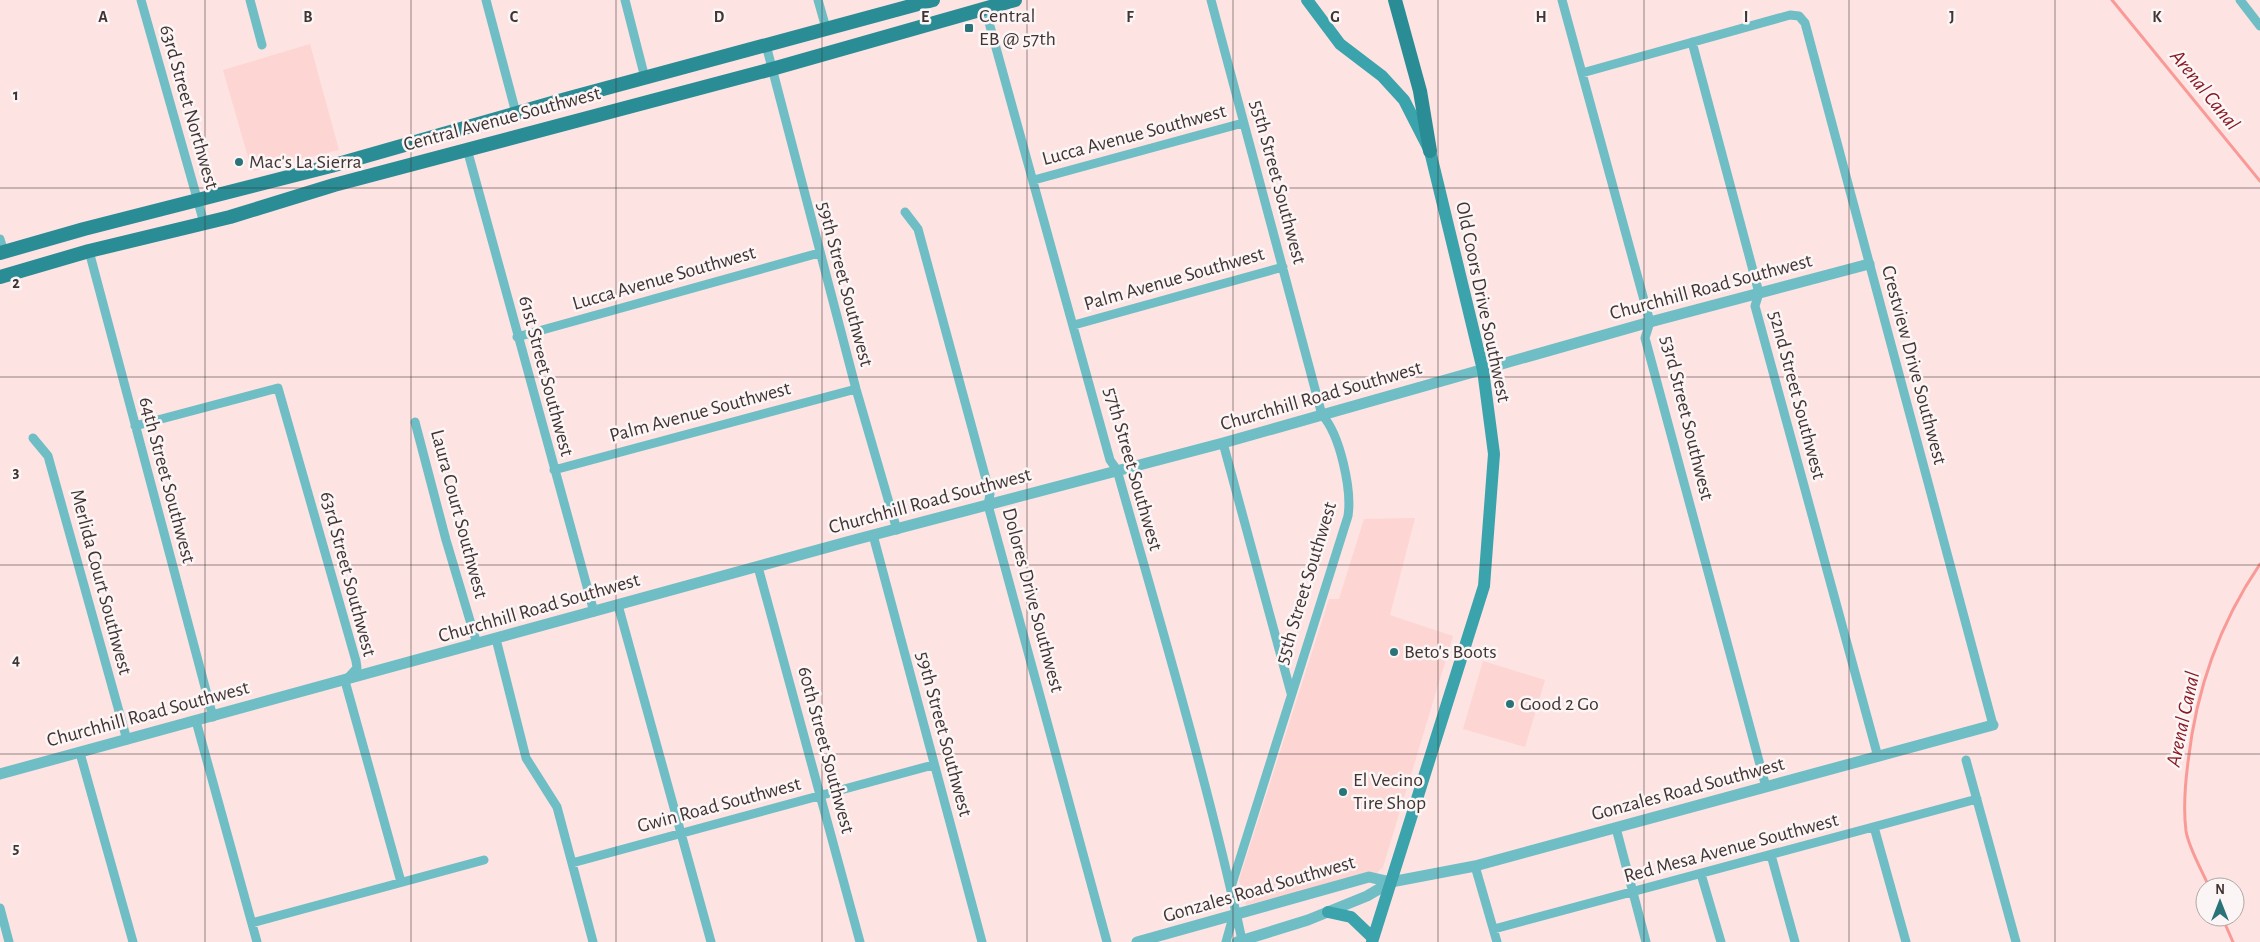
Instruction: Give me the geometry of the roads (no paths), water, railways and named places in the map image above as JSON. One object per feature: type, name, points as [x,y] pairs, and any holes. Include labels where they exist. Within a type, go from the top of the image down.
[{"type":"main road","points":[[1,248],[331,166],[516,113],[933,0]]},
{"type":"main road","name":"Central Avenue Southwest","points":[[0,277],[89,251],[204,223],[467,149],[772,69],[1015,0]]},
{"type":"main road","name":"Old Coors Drive Southwest","points":[[1307,0],[1340,44],[1382,76],[1404,100],[1430,151],[1483,370],[1494,454],[1484,586],[1392,882],[1372,940]]},
{"type":"main road","points":[[1395,0],[1420,91],[1430,151]]},
{"type":"main road","points":[[1328,912],[1351,917],[1372,940]]},
{"type":"street","name":"63rd Street Northwest","points":[[141,0],[204,223]]},
{"type":"street","points":[[250,0],[262,45]]},
{"type":"street","points":[[486,0],[516,113]]},
{"type":"street","points":[[626,0],[645,78]]},
{"type":"street","points":[[818,0],[826,28]]},
{"type":"street","name":"55th Street Southwest","points":[[1211,0],[1322,415],[1331,424],[1348,488],[1350,504],[1348,516],[1231,887]]},
{"type":"street","name":"53rd Street Southwest","points":[[1562,0],[1650,322],[1645,338],[1766,787]]},
{"type":"street","points":[[2240,0],[2260,26]]},
{"type":"street","name":"57th Street Southwest","points":[[985,8],[1110,460],[1117,470],[1231,887],[1240,941]]},
{"type":"street","name":"Crestview Drive Southwest","points":[[1692,42],[1790,15],[1799,16],[1805,23],[1993,725]]},
{"type":"street","points":[[1582,73],[1692,42]]},
{"type":"street","name":"52nd Street Southwest","points":[[1692,42],[1758,293],[1755,306],[1878,757]]},
{"type":"street","name":"59th Street Southwest","points":[[766,45],[819,253],[897,530]]},
{"type":"street","name":"Lucca Avenue Southwest","points":[[1034,180],[1243,123]]},
{"type":"street","name":"61st Street Southwest","points":[[467,149],[517,337],[594,612]]},
{"type":"street","name":"Dolores Drive Southwest","points":[[905,212],[918,229],[990,494],[988,504],[1107,942]]},
{"type":"street","name":"64th Street Southwest","points":[[89,251],[134,426],[213,717]]},
{"type":"street","name":"Lucca Avenue Southwest","points":[[517,337],[819,253]]},
{"type":"street","name":"Churchhill Road Southwest","points":[[0,774],[196,722],[873,535],[1223,443],[1650,322],[1869,264]]},
{"type":"street","name":"Palm Avenue Southwest","points":[[1074,325],[1283,267]]},
{"type":"street","name":"63rd Street Southwest","points":[[134,426],[278,388],[356,661],[356,668],[345,681],[401,882]]},
{"type":"street","name":"Palm Avenue Southwest","points":[[554,470],[856,389]]},
{"type":"street","name":"Laura Court Southwest","points":[[415,422],[446,540],[477,644]]},
{"type":"street","name":"Merlida Court Southwest","points":[[33,438],[48,456],[127,740]]},
{"type":"street","points":[[1223,443],[1291,693]]},
{"type":"street","name":"59th Street Southwest","points":[[873,535],[933,765],[982,942]]},
{"type":"street","name":"60th Street Southwest","points":[[758,567],[860,942]]},
{"type":"street","points":[[618,605],[711,942]]},
{"type":"street","points":[[496,639],[526,758],[557,807],[593,942]]},
{"type":"street","points":[[196,722],[257,942]]},
{"type":"street","name":"Gonzales Road Southwest","points":[[1240,941],[1328,912],[1367,896],[1392,882],[1475,866],[1993,725]]},
{"type":"street","points":[[80,753],[133,942]]},
{"type":"street","points":[[1966,760],[2016,942]]},
{"type":"street","name":"Gwin Road Southwest","points":[[572,863],[933,765]]},
{"type":"street","name":"Red Mesa Avenue Southwest","points":[[1494,929],[1977,799]]},
{"type":"street","points":[[1874,827],[1906,942]]},
{"type":"street","points":[[1616,828],[1646,942]]},
{"type":"street","points":[[1771,855],[1794,942]]},
{"type":"street","points":[[252,923],[484,860]]},
{"type":"street","points":[[1475,866],[1497,942]]},
{"type":"street","points":[[1701,874],[1721,942]]},
{"type":"street","name":"Gonzales Road Southwest","points":[[1137,942],[1369,877],[1392,882]]},
{"type":"street","points":[[0,908],[9,942]]},
{"type":"street","points":[[1226,942],[1235,916]]},
{"type":"waterway","name":"Arenal Canal","points":[[2112,0],[2260,181]]},
{"type":"waterway","name":"Arenal Canal","points":[[2204,877],[2186,831],[2185,788],[2192,736],[2203,684],[2221,634],[2245,587],[2260,564]]},
{"type":"waterway","name":"Arenal Canal","points":[[2226,927],[2233,942]]},
{"type":"place","name":"Central EB @ 57th","points":[[969,28]]},
{"type":"place","name":"Mac's La Sierra","points":[[239,162]]},
{"type":"place","name":"Beto's Boots","points":[[1394,652]]},
{"type":"place","name":"Good 2 Go","points":[[1510,704]]},
{"type":"place","name":"El Vecino Tire Shop","points":[[1343,792]]}]
